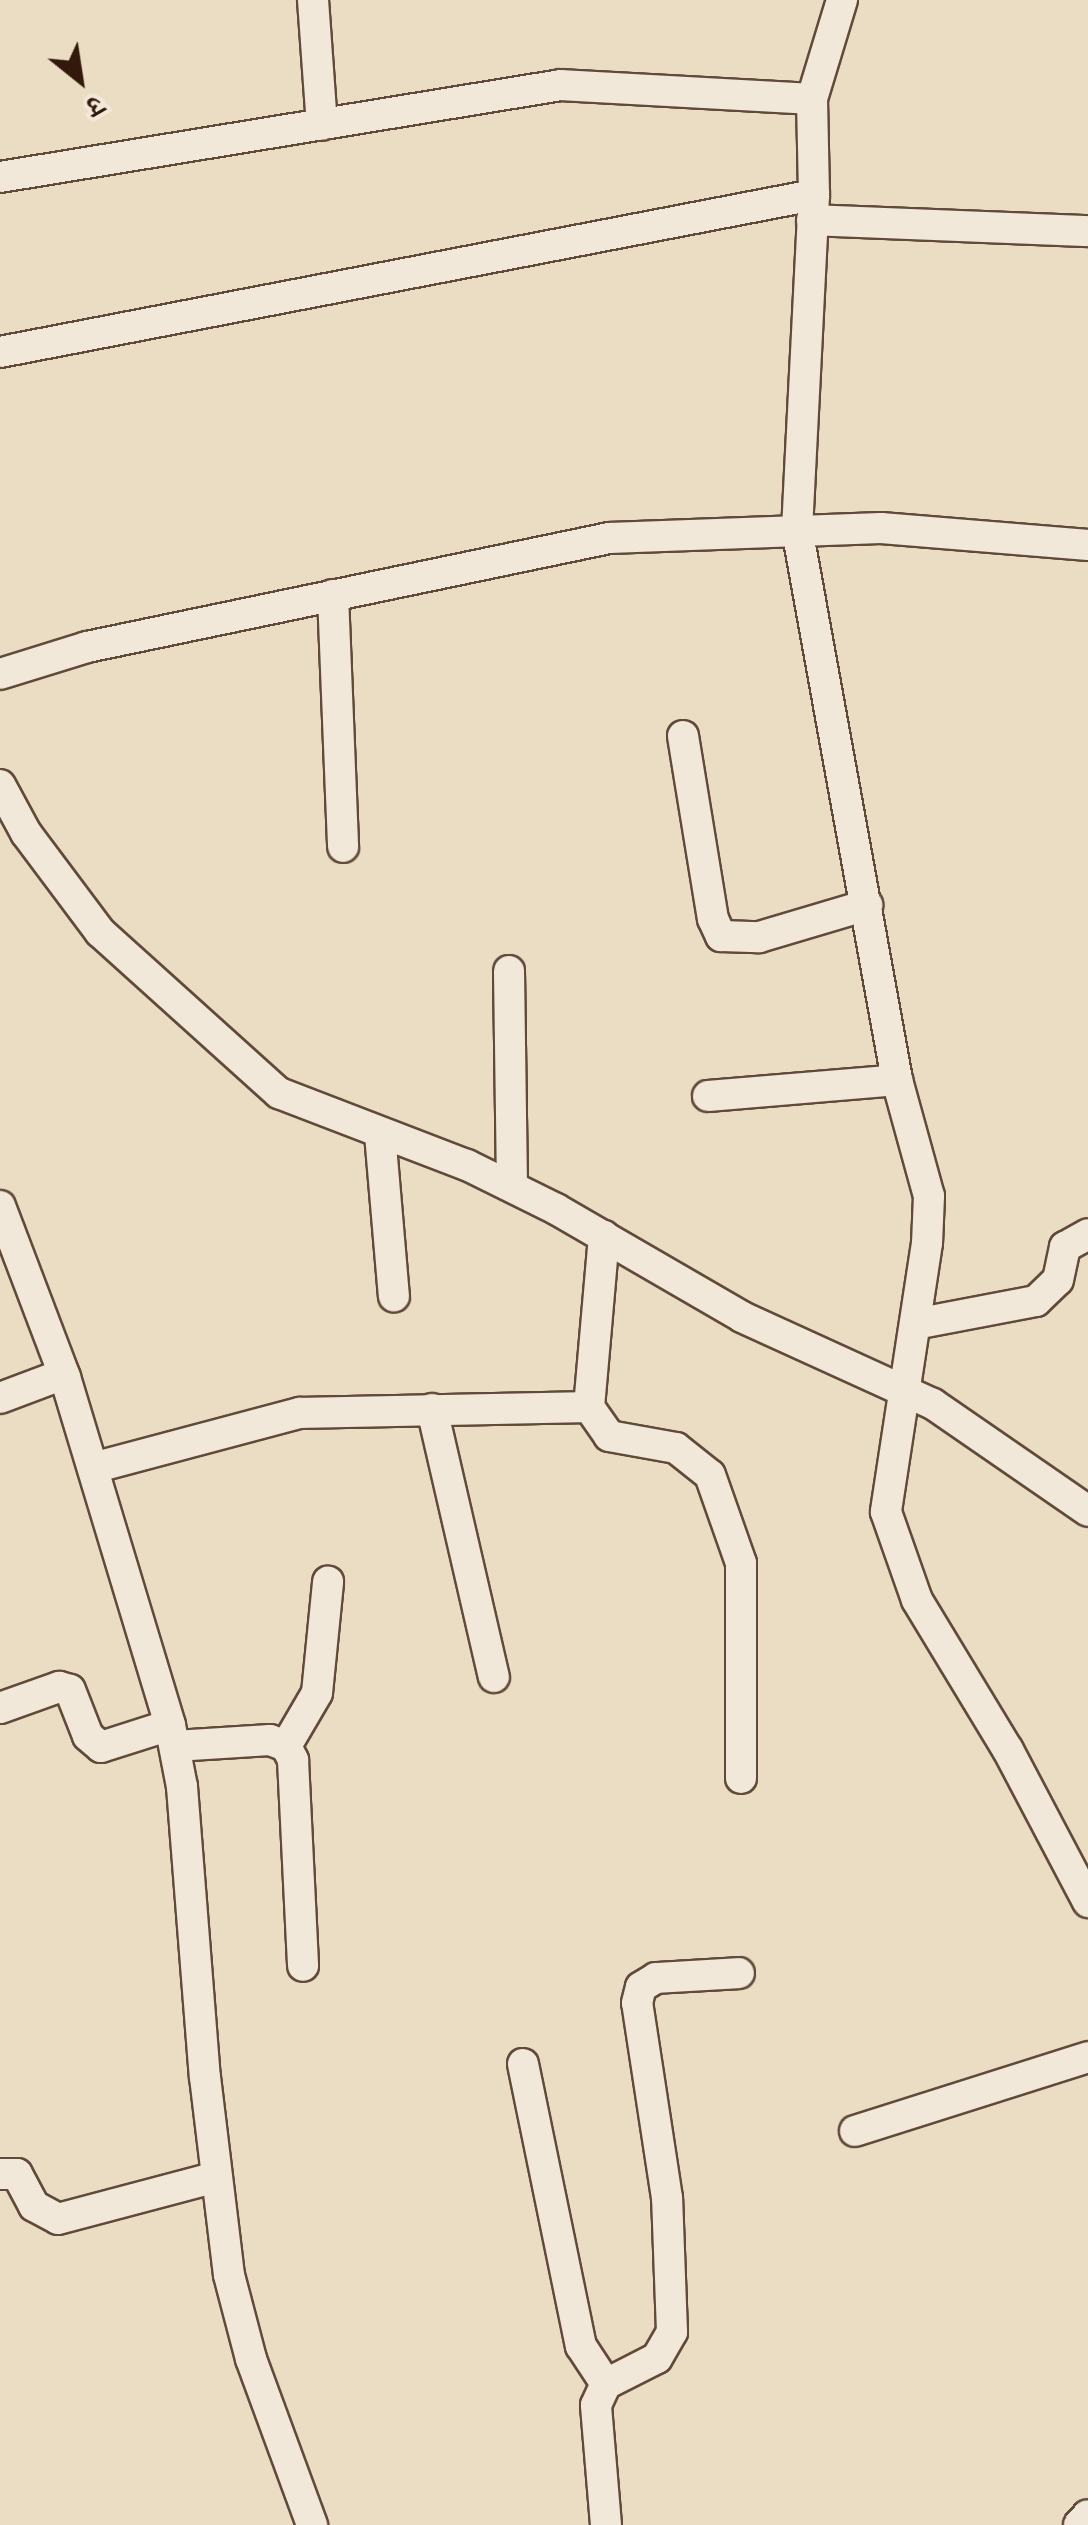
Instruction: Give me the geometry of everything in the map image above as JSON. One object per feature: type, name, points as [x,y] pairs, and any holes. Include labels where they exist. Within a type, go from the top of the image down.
[{"type":"street","points":[[312,0],[322,125]]},
{"type":"street","points":[[842,0],[812,99],[813,208],[796,530],[897,1080],[930,1207],[886,1512],[894,1548],[917,1600],[1008,1750],[1088,1902]]},
{"type":"street","points":[[0,177],[562,85],[812,99]]},
{"type":"street","points":[[0,352],[813,208],[1088,231]]},
{"type":"street","points":[[0,674],[87,647],[609,538],[882,528],[1088,546]]},
{"type":"street","points":[[333,595],[343,847]]},
{"type":"street","points":[[684,736],[712,919],[722,936],[759,937],[867,905]]},
{"type":"street","points":[[0,785],[26,833],[100,932],[252,1072],[310,1110],[512,1186],[754,1324],[905,1392],[978,1432],[1088,1511]]},
{"type":"street","points":[[509,971],[512,1186]]},
{"type":"street","points":[[708,1096],[897,1080]]},
{"type":"street","points":[[380,1134],[394,1296]]},
{"type":"street","points":[[0,1206],[64,1374],[173,1735],[217,2177],[236,2314],[312,2525]]},
{"type":"street","points":[[916,1324],[1036,1301],[1058,1280],[1065,1247],[1088,1234]]},
{"type":"street","points":[[604,1236],[589,1407],[609,1436],[676,1448],[710,1476],[741,1564],[741,1778]]},
{"type":"street","points":[[0,1398],[64,1374]]},
{"type":"street","points":[[93,1468],[300,1413],[589,1407]]},
{"type":"street","points":[[432,1409],[494,1677]]},
{"type":"street","points":[[286,1746],[317,1693],[328,1582]]},
{"type":"street","points":[[0,1708],[59,1687],[70,1690],[88,1736],[101,1747],[173,1735],[270,1740],[286,1746],[293,1760],[303,1966]]},
{"type":"street","points":[[606,2525],[596,2405],[606,2384],[657,2358],[672,2332],[667,2198],[637,2004],[641,1987],[656,1978],[739,1973]]},
{"type":"street","points":[[854,2131],[1088,2057]]},
{"type":"street","points":[[523,2064],[581,2346],[606,2384]]},
{"type":"street","points":[[0,2174],[17,2174],[34,2206],[58,2219],[217,2177]]},
{"type":"street","points":[[1079,2525],[1088,2515]]}]
